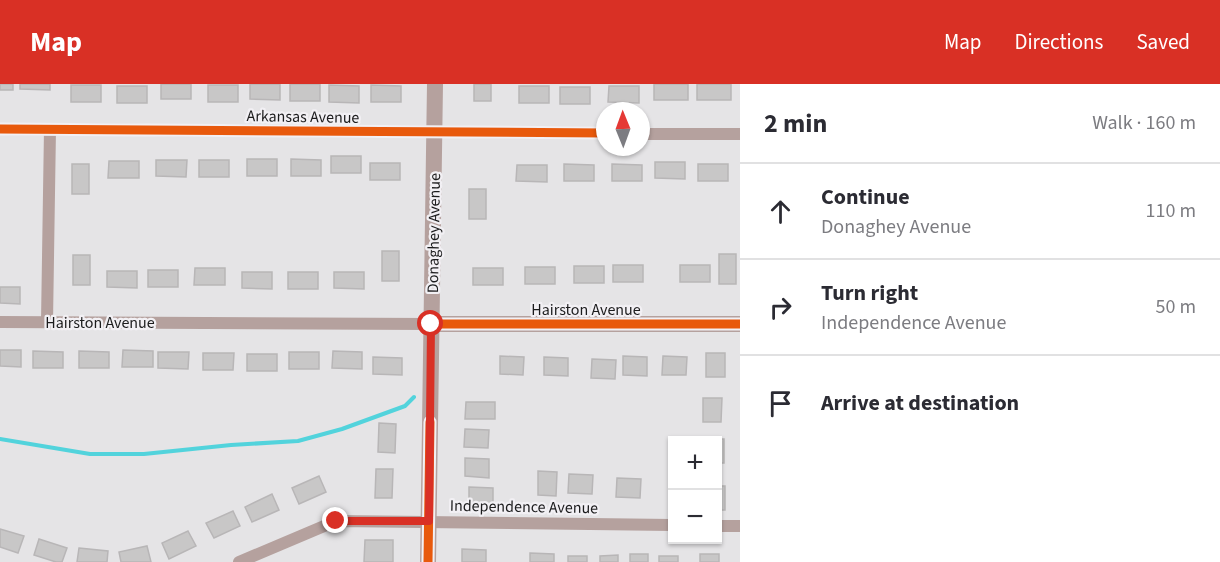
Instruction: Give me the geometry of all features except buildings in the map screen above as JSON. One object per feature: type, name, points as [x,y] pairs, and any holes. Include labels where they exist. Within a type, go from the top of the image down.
[{"type":"street","name":"Donaghey Avenue","points":[[428,562],[435,84]]},
{"type":"street","name":"Arkansas Avenue","points":[[0,129],[596,134]]},
{"type":"street","points":[[47,322],[50,129]]},
{"type":"street","points":[[650,134],[740,134]]},
{"type":"street","name":"Hairston Avenue","points":[[0,322],[740,324]]},
{"type":"street","name":"Independence Avenue","points":[[240,562],[336,521],[668,525]]},
{"type":"street","points":[[722,526],[740,526]]},
{"type":"waterway","points":[[0,439],[90,454],[144,454],[298,441],[342,429],[405,406],[414,397]]},
{"type":"cycle path","points":[[0,129],[596,133]]},
{"type":"cycle path","points":[[431,324],[740,324]]},
{"type":"cycle path","points":[[428,562],[430,422]]},
{"type":"route","points":[[336,521],[429,521],[431,324]]}]
